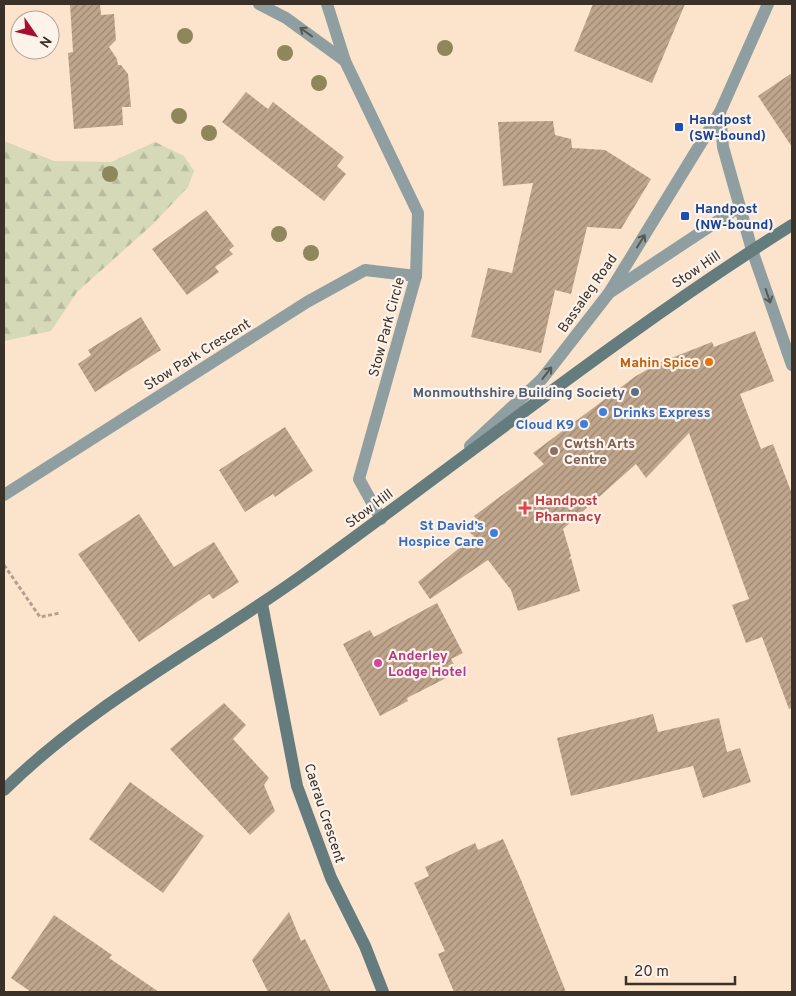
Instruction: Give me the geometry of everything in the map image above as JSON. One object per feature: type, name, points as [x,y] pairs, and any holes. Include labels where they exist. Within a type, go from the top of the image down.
[{"type":"main road","name":"Stow Hill","points":[[4,790],[34,759],[85,720],[262,604],[381,519],[448,466],[690,291],[792,225]]},
{"type":"main road","name":"Caerau Crescent","points":[[262,604],[297,786],[331,878],[365,946],[383,992]]},
{"type":"street","name":"Stow Park Circle","points":[[259,4],[286,18],[345,61]]},
{"type":"street","name":"Stow Park Circle","points":[[327,4],[345,61],[418,213],[416,276],[359,479],[381,519]]},
{"type":"street","name":"Bassaleg Road","points":[[448,466],[542,379],[609,293],[720,112],[768,4]]},
{"type":"street","name":"Bassaleg Road","points":[[720,112],[723,146],[738,207],[792,365]]},
{"type":"street","points":[[609,293],[738,207]]},
{"type":"street","name":"Stow Park Crescent","points":[[4,495],[307,302],[365,270],[416,276]]},
{"type":"path","points":[[4,565],[40,616],[60,613]]},
{"type":"green space","points":[[4,141],[54,161],[111,162],[155,142],[184,156],[194,171],[188,187],[153,224],[77,292],[51,331],[4,341]]},
{"type":"building","points":[[70,4],[100,4],[101,15],[114,14],[116,40],[109,47],[117,59],[118,65],[121,65],[128,74],[131,107],[122,107],[123,125],[74,129],[68,53],[73,52]]},
{"type":"building","points":[[593,4],[685,4],[652,83],[574,51]]},
{"type":"building","points":[[792,73],[792,147],[758,96]]},
{"type":"building","points":[[246,92],[268,109],[273,102],[344,157],[337,166],[346,174],[324,201],[222,122]]},
{"type":"building","points":[[553,121],[555,135],[571,139],[572,148],[605,150],[651,179],[621,229],[587,227],[571,294],[555,290],[541,353],[471,337],[488,268],[512,273],[533,183],[503,186],[498,122]]},
{"type":"building","points":[[206,210],[234,246],[229,250],[233,254],[215,267],[219,272],[187,295],[152,249]]},
{"type":"building","points":[[141,317],[161,350],[95,392],[78,364],[91,355],[88,350]]},
{"type":"building","points":[[755,331],[774,381],[740,394],[761,449],[773,444],[792,494],[792,708],[789,709],[762,637],[746,643],[732,605],[749,599],[689,433],[646,478],[636,464],[563,529],[571,556],[568,560],[571,558],[580,591],[518,611],[511,590],[488,560],[430,599],[418,582],[474,536],[468,531],[479,522],[474,516],[544,464],[533,453],[636,376],[661,362],[712,342],[714,347]]},
{"type":"building","points":[[285,427],[313,471],[275,497],[273,494],[245,512],[219,470]]},
{"type":"building","points":[[139,514],[174,567],[214,542],[239,582],[213,599],[209,594],[139,642],[78,554]]},
{"type":"building","points":[[437,603],[463,653],[451,659],[458,672],[407,698],[408,701],[380,716],[343,644],[370,630],[374,637]]},
{"type":"building","points":[[224,703],[246,725],[233,739],[269,778],[264,785],[275,811],[250,835],[170,749]]},
{"type":"building","points":[[653,714],[658,732],[719,718],[727,752],[740,748],[751,782],[703,798],[693,766],[571,796],[557,738]]},
{"type":"building","points":[[130,782],[204,836],[163,893],[89,839]]},
{"type":"building","points":[[503,839],[566,992],[454,992],[438,954],[445,951],[414,883],[429,876],[425,867],[475,843],[478,850]]},
{"type":"building","points":[[289,912],[301,941],[305,939],[331,992],[268,992],[252,960]]},
{"type":"building","points":[[54,915],[112,955],[109,958],[159,992],[31,992],[11,978]]},
{"type":"place","name":"Handpost (SW-bound)","points":[[679,127]]},
{"type":"place","name":"Handpost (NW-bound)","points":[[685,216]]},
{"type":"place","name":"Mahin Spice","points":[[709,362]]},
{"type":"place","name":"Monmouthshire Building Society","points":[[635,392]]},
{"type":"place","name":"Drinks Express","points":[[603,412]]},
{"type":"place","name":"Cloud K9","points":[[584,424]]},
{"type":"place","name":"Cwtsh Arts Centre","points":[[554,451]]},
{"type":"place","name":"Handpost Pharmacy","points":[[525,508]]},
{"type":"place","name":"St David’s Hospice Care","points":[[494,533]]},
{"type":"place","name":"Anderley Lodge Hotel","points":[[378,663]]}]
